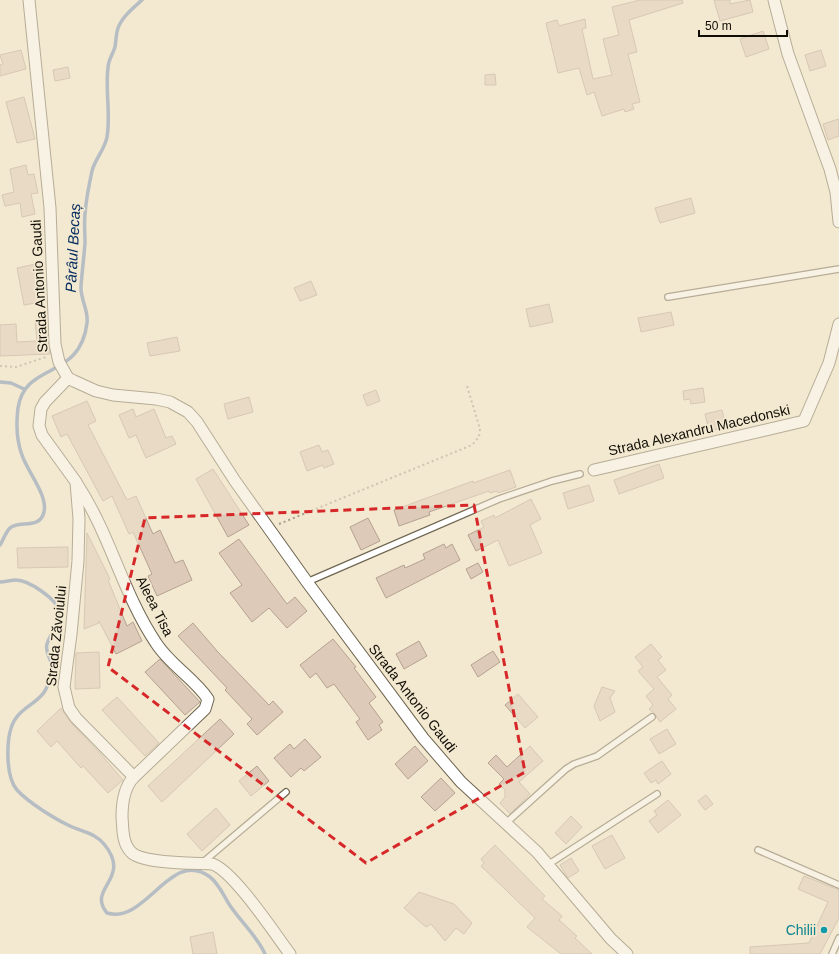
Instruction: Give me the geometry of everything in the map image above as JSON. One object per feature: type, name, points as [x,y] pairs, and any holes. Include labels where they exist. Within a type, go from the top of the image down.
[{"type":"street","name":"Strada Antonio Gaudi","points":[[29,0],[50,208],[55,344],[62,366],[96,391],[123,397],[156,399],[170,402],[188,412],[197,422],[235,481],[306,582],[414,726],[445,764],[479,799],[549,864],[611,940],[627,954]]},
{"type":"street","points":[[774,0],[788,54],[830,169],[836,192],[839,222]]},
{"type":"street","name":"Strada Alexandru Macedonski","points":[[594,470],[804,421],[828,363],[839,324]]},
{"type":"street","points":[[62,366],[41,409],[39,426],[42,436],[76,482]]},
{"type":"street","name":"Strada Zăvoiului","points":[[76,482],[78,554],[71,634],[64,687],[65,698],[69,708],[76,718],[134,777]]},
{"type":"street","name":"Aleea Tisa","points":[[76,482],[93,512],[134,603],[154,641],[161,651],[208,699],[205,709],[134,777]]},
{"type":"street","points":[[134,777],[125,788],[122,814],[125,840],[131,852],[144,858],[216,865],[226,872],[290,954]]},
{"type":"lane","points":[[668,297],[839,269]]},
{"type":"lane","points":[[306,582],[499,499],[552,481],[580,474]]},
{"type":"lane","points":[[506,824],[566,769],[574,764],[596,756],[652,717]]},
{"type":"lane","points":[[202,863],[286,792]]},
{"type":"lane","points":[[549,864],[657,794]]},
{"type":"lane","points":[[758,850],[839,884]]},
{"type":"lane","points":[[832,954],[839,938]]},
{"type":"path","points":[[0,366],[62,366]]},
{"type":"path","points":[[268,528],[472,445],[479,438],[480,429],[467,386]]},
{"type":"highlighted area","points":[[474,505],[525,772],[366,863],[108,667],[145,518]]},
{"type":"building","points":[[640,0],[682,0],[683,3],[629,20],[637,52],[628,54],[640,102],[632,104],[634,109],[625,112],[624,109],[602,116],[594,92],[587,95],[579,68],[558,73],[546,23],[557,20],[559,26],[585,19],[586,28],[582,29],[593,79],[612,75],[603,39],[619,35],[612,7]]},
{"type":"building","points":[[714,0],[730,0],[730,4],[750,0],[753,12],[720,21]]},
{"type":"building","points":[[763,31],[769,49],[746,57],[740,39]]},
{"type":"building","points":[[21,50],[26,69],[0,76],[0,65],[3,64],[0,55]]},
{"type":"building","points":[[821,50],[826,66],[810,71],[805,55]]},
{"type":"building","points":[[68,67],[70,78],[55,81],[53,70]]},
{"type":"building","points":[[495,74],[496,85],[485,85],[485,75]]},
{"type":"building","points":[[24,97],[35,139],[17,143],[6,102]]},
{"type":"building","points":[[839,119],[839,136],[828,140],[823,124]]},
{"type":"building","points":[[26,165],[28,175],[34,174],[38,193],[31,194],[35,214],[22,217],[20,203],[5,206],[2,195],[14,192],[10,169]]},
{"type":"building","points":[[691,198],[695,213],[660,223],[655,208]]},
{"type":"building","points":[[40,263],[46,301],[24,305],[17,268]]},
{"type":"building","points":[[311,281],[317,295],[300,301],[294,288]]},
{"type":"building","points":[[549,304],[553,322],[530,327],[526,309]]},
{"type":"building","points":[[671,312],[674,325],[641,332],[638,318]]},
{"type":"building","points":[[47,319],[50,354],[0,356],[0,325],[16,324],[17,342],[37,341],[35,320]]},
{"type":"building","points":[[177,337],[180,351],[150,356],[147,343]]},
{"type":"building","points":[[703,388],[705,402],[691,404],[690,399],[684,400],[683,391]]},
{"type":"building","points":[[376,390],[380,401],[367,406],[363,395]]},
{"type":"building","points":[[249,397],[253,412],[228,419],[224,404]]},
{"type":"building","points":[[87,401],[96,421],[88,425],[127,500],[136,496],[153,534],[160,530],[175,563],[183,560],[192,580],[157,596],[148,576],[152,574],[133,532],[129,534],[112,496],[103,501],[67,434],[61,437],[52,416]]},
{"type":"building","points":[[133,409],[136,417],[154,409],[166,438],[172,436],[176,444],[146,458],[136,435],[129,438],[119,415]]},
{"type":"building","points":[[722,410],[726,427],[709,431],[705,414]]},
{"type":"building","points":[[319,445],[322,452],[328,450],[334,464],[324,468],[323,465],[307,471],[300,452]]},
{"type":"building","points":[[659,464],[664,478],[619,494],[614,480]]},
{"type":"building","points":[[213,469],[249,525],[228,537],[196,479]]},
{"type":"building","points":[[510,470],[516,487],[498,493],[497,491],[490,493],[489,491],[429,512],[430,515],[399,526],[394,510],[473,481],[473,483]]},
{"type":"building","points":[[589,485],[594,501],[568,509],[563,493]]},
{"type":"building","points":[[531,499],[541,519],[530,525],[542,553],[509,566],[498,540],[476,551],[468,535],[484,527],[481,521],[494,515],[495,518]]},
{"type":"building","points":[[368,518],[380,541],[361,550],[350,527]]},
{"type":"building","points":[[87,533],[110,579],[108,580],[127,626],[133,622],[142,641],[116,654],[99,621],[99,623],[84,629]]},
{"type":"building","points":[[239,539],[287,604],[295,597],[307,611],[287,628],[269,608],[252,622],[230,593],[242,585],[219,553]]},
{"type":"building","points":[[444,544],[446,548],[452,544],[460,560],[386,598],[376,578],[404,565],[405,568],[425,559],[423,554]]},
{"type":"building","points":[[68,547],[68,567],[18,568],[17,548]]},
{"type":"building","points":[[478,563],[483,572],[471,579],[466,569]]},
{"type":"building","points":[[193,623],[217,651],[269,705],[273,701],[283,712],[257,735],[247,724],[252,719],[225,690],[227,688],[178,636]]},
{"type":"building","points":[[333,639],[356,667],[354,668],[376,697],[369,703],[383,722],[379,725],[382,730],[368,740],[356,722],[360,719],[334,684],[327,688],[316,673],[310,678],[300,665]]},
{"type":"building","points":[[419,641],[427,656],[404,669],[396,654]]},
{"type":"building","points":[[651,644],[662,657],[658,660],[666,670],[657,677],[672,695],[668,699],[676,709],[660,722],[655,714],[649,709],[653,705],[646,696],[654,689],[638,671],[643,667],[635,657]]},
{"type":"building","points":[[493,651],[500,662],[478,677],[471,665]]},
{"type":"building","points":[[99,652],[100,688],[75,689],[76,653]]},
{"type":"building","points":[[160,659],[200,702],[185,715],[145,672]]},
{"type":"building","points":[[602,687],[615,691],[610,698],[615,712],[600,721],[594,706]]},
{"type":"building","points":[[518,694],[538,717],[525,728],[505,705]]},
{"type":"building","points":[[117,697],[159,743],[145,756],[102,710]]},
{"type":"building","points":[[61,708],[71,723],[123,780],[108,793],[83,766],[81,768],[57,741],[51,747],[37,731]]},
{"type":"building","points":[[220,719],[234,734],[162,802],[148,786]]},
{"type":"building","points":[[667,729],[676,744],[659,754],[650,739]]},
{"type":"building","points":[[305,739],[321,757],[304,771],[301,768],[291,777],[274,758],[290,744],[294,749]]},
{"type":"building","points":[[415,746],[428,761],[408,779],[395,764]]},
{"type":"building","points":[[530,746],[543,761],[519,782],[530,794],[510,814],[500,803],[505,797],[505,790],[499,784],[504,779],[488,763],[496,755],[507,767]]},
{"type":"building","points":[[662,761],[671,774],[658,784],[656,780],[651,783],[644,773]]},
{"type":"building","points":[[257,766],[269,781],[251,796],[239,781]]},
{"type":"building","points":[[441,778],[455,793],[435,811],[421,797]]},
{"type":"building","points":[[706,795],[713,804],[705,810],[698,801]]},
{"type":"building","points":[[668,800],[681,815],[658,833],[649,821],[657,815],[654,811]]},
{"type":"building","points":[[216,808],[230,825],[202,851],[187,834]]},
{"type":"building","points":[[571,816],[582,827],[566,844],[555,833]]},
{"type":"building","points":[[612,835],[625,858],[605,869],[592,846]]},
{"type":"building","points":[[495,845],[545,896],[542,899],[562,916],[559,920],[577,936],[575,938],[592,954],[561,954],[527,927],[535,918],[481,866],[484,863],[481,859]]},
{"type":"building","points":[[571,858],[579,871],[568,878],[560,865]]},
{"type":"building","name":"Chilii","points":[[804,876],[839,890],[839,918],[820,954],[750,954],[750,947],[809,943],[828,902],[798,889]]},
{"type":"building","points":[[419,892],[454,904],[472,923],[464,934],[456,928],[445,941],[431,924],[426,927],[404,908]]},
{"type":"building","points":[[213,932],[217,954],[193,954],[190,937]]},
{"type":"waterway","name":"Pârâul Becaș","points":[[0,545],[10,528],[34,523],[42,518],[44,512],[43,498],[20,449],[17,432],[18,408],[23,393],[31,383],[64,363],[74,354],[82,341],[87,323],[87,314],[81,291],[85,243],[85,209],[92,171],[107,137],[108,65],[115,47],[118,28],[122,20],[142,0]]},
{"type":"waterway","points":[[0,382],[11,383],[24,389]]},
{"type":"waterway","name":"Pârâul Becaș","points":[[0,582],[16,580],[28,583],[48,596],[60,611],[57,625],[47,644],[47,651],[51,662],[50,676],[47,686],[40,697],[23,710],[12,725],[8,744],[8,754],[10,775],[17,790],[28,800],[50,815],[70,826],[97,837],[104,844],[112,856],[114,866],[112,875],[104,889],[102,897],[102,904],[107,913],[121,914],[134,908],[171,878],[183,872],[196,870],[210,877],[217,884],[235,913],[254,935],[265,954]]},
{"type":"place","name":"Chilii","points":[[824,930]]}]
